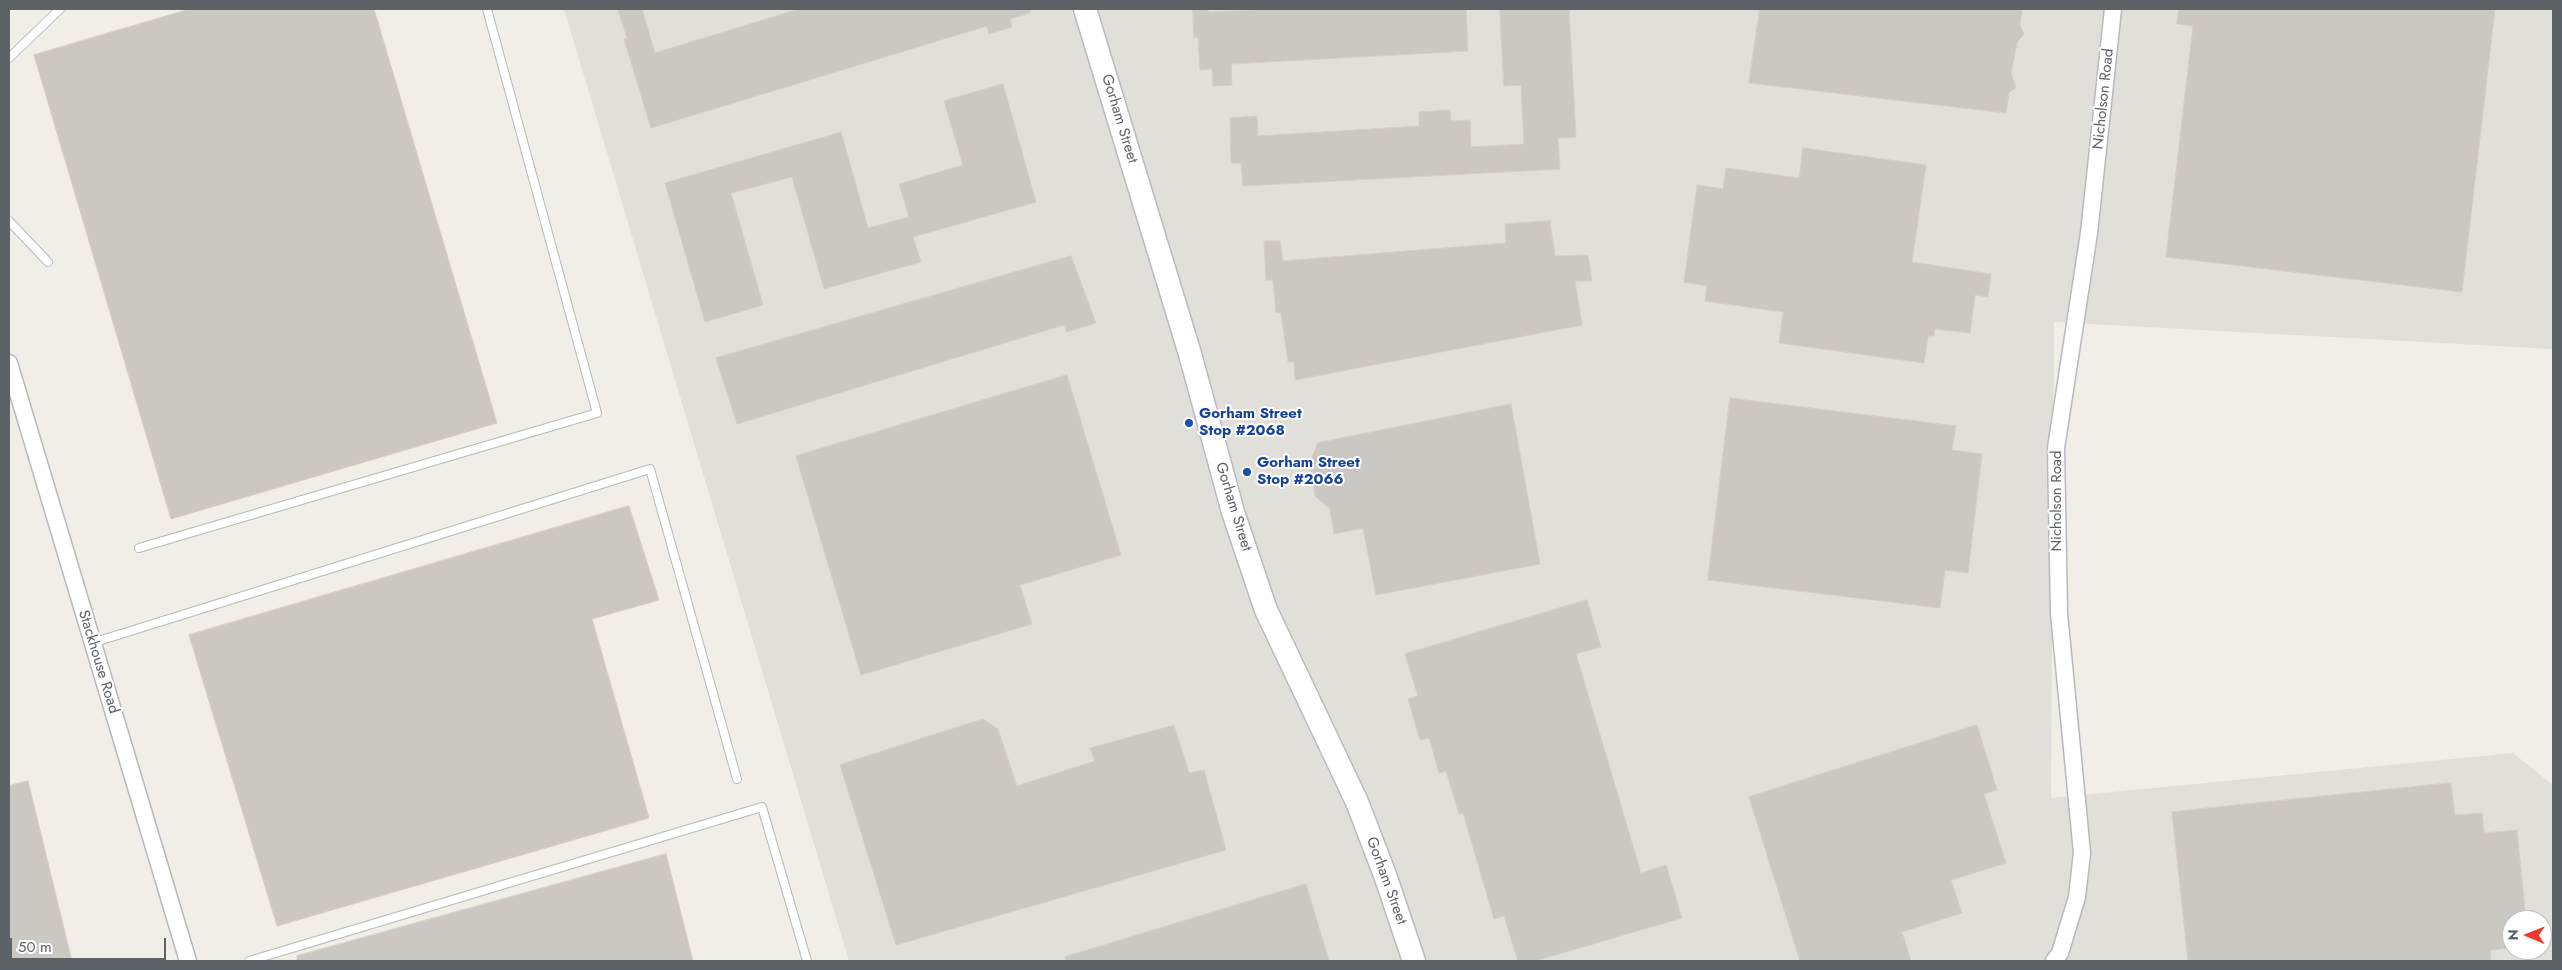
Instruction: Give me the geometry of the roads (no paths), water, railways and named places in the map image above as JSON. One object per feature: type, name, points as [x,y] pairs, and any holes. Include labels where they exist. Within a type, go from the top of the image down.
[{"type":"street","name":"Gorham Street","points":[[1085,9],[1190,354],[1233,512],[1266,610],[1357,802],[1385,874],[1414,961]]},
{"type":"street","name":"Nicholson Road","points":[[2054,961],[2060,953],[2077,897],[2082,853],[2059,613],[2056,448],[2089,233],[2113,9]]},
{"type":"street","name":"Stackhouse Road","points":[[9,363],[188,961]]},
{"type":"lane","points":[[9,58],[60,9]]},
{"type":"lane","points":[[139,548],[597,414],[487,9]]},
{"type":"lane","points":[[9,221],[48,262]]},
{"type":"lane","points":[[92,643],[650,469],[737,779]]},
{"type":"lane","points":[[250,961],[762,808],[806,961]]},
{"type":"place","name":"Gorham Street Stop #2068","points":[[1189,423]]},
{"type":"place","name":"Gorham Street Stop #2066","points":[[1247,472]]}]
